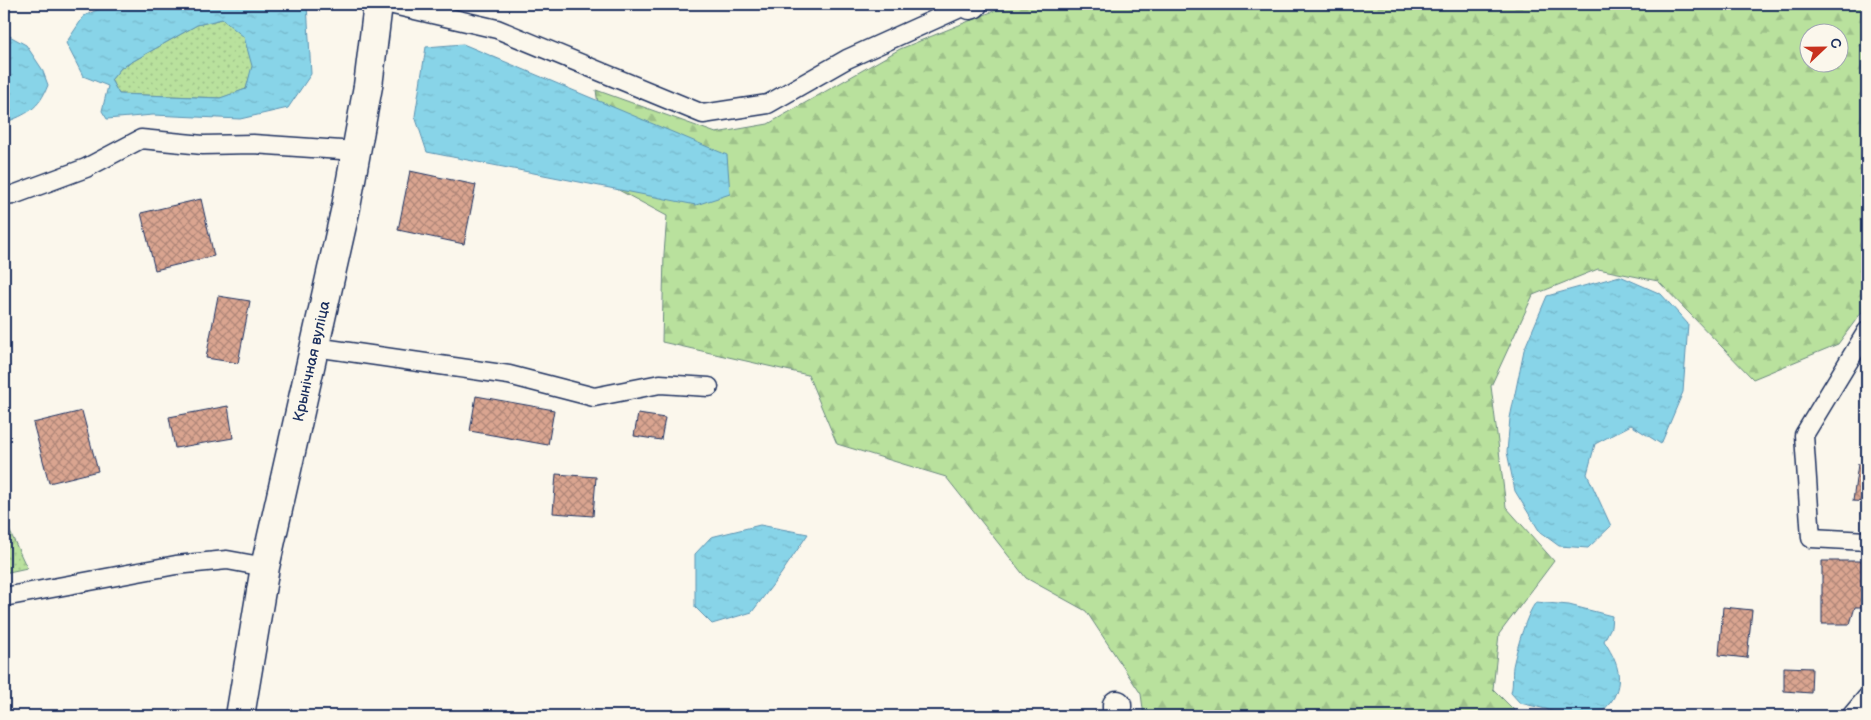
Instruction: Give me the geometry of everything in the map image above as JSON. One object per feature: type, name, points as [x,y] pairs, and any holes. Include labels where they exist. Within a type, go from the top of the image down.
[{"type":"street","name":"Крынічная вуліца","points":[[240,716],[265,568],[315,347],[356,151],[368,86],[378,4]]},
{"type":"lane","points":[[389,4],[497,29],[703,114],[768,104],[847,59],[971,4]]},
{"type":"lane","points":[[4,196],[13,195],[86,168],[141,139],[203,144],[253,144],[356,151]]},
{"type":"lane","points":[[1867,331],[1804,435],[1811,538],[1867,541]]},
{"type":"lane","points":[[315,347],[510,375],[594,397],[660,384],[709,387]]},
{"type":"lane","points":[[4,597],[176,566],[227,560],[265,568]]},
{"type":"lane","points":[[1851,716],[1867,697]]},
{"type":"green space","points":[[1011,4],[1867,4],[1867,305],[1838,344],[1753,379],[1658,281],[1598,269],[1533,295],[1491,386],[1506,507],[1554,561],[1499,634],[1493,689],[1520,716],[1144,716],[1141,694],[1086,611],[1026,578],[946,477],[837,444],[808,375],[662,342],[667,216],[585,172],[600,118],[596,90],[716,133],[768,124],[900,49]]},
{"type":"green space","points":[[222,19],[244,36],[253,66],[246,89],[221,98],[119,94],[111,80],[121,68],[197,25]]},
{"type":"green space","points":[[4,519],[27,568],[4,573]]},
{"type":"water","points":[[110,4],[307,4],[311,74],[288,108],[240,119],[153,115],[107,119],[102,111],[108,86],[83,76],[66,43],[84,16]],"holes":[[[222,19],[244,37],[252,66],[246,89],[220,98],[119,94],[111,80],[121,68],[197,25]]]},
{"type":"water","points":[[4,33],[26,45],[42,69],[48,85],[41,100],[31,110],[4,123]]},
{"type":"water","points":[[463,44],[727,155],[730,194],[696,205],[427,152],[415,116],[426,47]]},
{"type":"water","points":[[1620,276],[1661,294],[1688,324],[1683,392],[1661,444],[1631,425],[1595,444],[1587,474],[1611,526],[1588,548],[1559,546],[1540,532],[1515,491],[1507,452],[1510,418],[1524,350],[1547,296]]},
{"type":"water","points":[[760,525],[808,534],[752,612],[712,624],[695,607],[695,554],[711,537]]},
{"type":"water","points":[[1536,602],[1569,605],[1612,616],[1611,627],[1604,641],[1615,662],[1618,682],[1613,700],[1599,716],[1563,716],[1546,709],[1520,703],[1511,693],[1513,666],[1518,647],[1526,622]]},
{"type":"building","points":[[410,171],[476,185],[464,244],[398,230]]},
{"type":"building","points":[[201,199],[214,256],[155,270],[141,213]]},
{"type":"building","points":[[218,296],[250,301],[238,363],[206,358]]},
{"type":"building","points":[[476,396],[554,410],[548,445],[470,431]]},
{"type":"building","points":[[228,406],[233,438],[175,448],[169,417]]},
{"type":"building","points":[[82,411],[98,471],[49,483],[33,423]]},
{"type":"building","points":[[638,414],[665,418],[661,440],[634,436]]},
{"type":"building","points":[[1858,464],[1867,465],[1867,502],[1853,501]]},
{"type":"building","points":[[556,474],[596,477],[593,516],[553,513]]},
{"type":"building","points":[[1822,561],[1867,561],[1867,607],[1855,607],[1850,624],[1822,624]]},
{"type":"building","points":[[1723,607],[1752,610],[1747,658],[1719,655]]},
{"type":"building","points":[[1784,667],[1812,668],[1811,693],[1784,691]]}]
